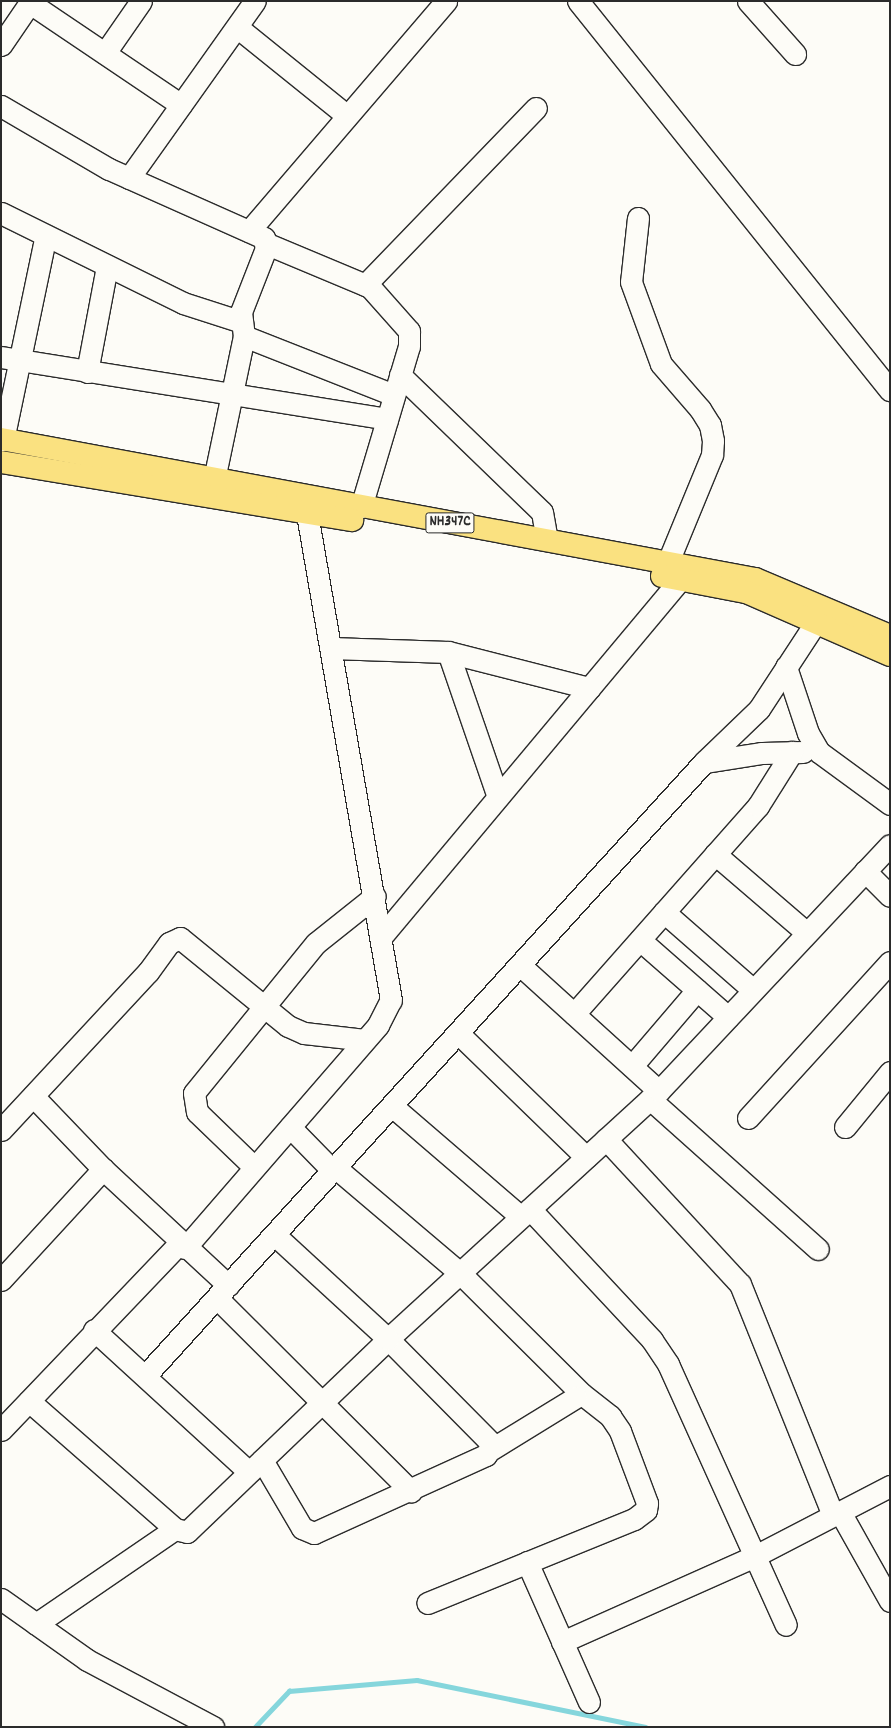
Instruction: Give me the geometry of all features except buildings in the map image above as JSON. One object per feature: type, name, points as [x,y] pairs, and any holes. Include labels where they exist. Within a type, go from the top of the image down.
[{"type":"highway","name":"NH347C","points":[[2,439],[214,480],[755,579],[888,644]]},
{"type":"highway","name":"NH347C","points":[[1,462],[307,513],[746,592],[816,622],[888,644]]},
{"type":"street","points":[[105,53],[141,1]]},
{"type":"street","points":[[129,178],[255,1]]},
{"type":"street","points":[[249,231],[346,115],[446,1]]},
{"type":"street","points":[[579,1],[890,390]]},
{"type":"street","points":[[748,1],[795,54]]},
{"type":"street","points":[[1,45],[30,2],[181,105]]},
{"type":"street","points":[[237,27],[346,115]]},
{"type":"street","points":[[1,106],[129,178],[249,231],[266,243],[366,285],[377,293],[409,332],[400,375],[361,507]]},
{"type":"street","points":[[366,285],[536,108]]},
{"type":"street","points":[[1,213],[190,306],[394,395]]},
{"type":"street","points":[[638,218],[631,282],[661,364],[700,409],[710,425],[713,440],[712,455],[668,562]]},
{"type":"street","points":[[2,439],[10,359],[46,235]]},
{"type":"street","points":[[214,480],[243,329],[241,312],[266,243]]},
{"type":"street","points":[[87,372],[107,266]]},
{"type":"street","points":[[10,359],[231,396],[387,419]]},
{"type":"street","points":[[400,375],[542,512],[548,540]]},
{"type":"street","points":[[1,1430],[94,1330],[183,1245],[254,1168],[365,1040],[391,1000],[382,936],[307,513]]},
{"type":"street","points":[[382,936],[680,579]]},
{"type":"street","points":[[145,1376],[521,966],[704,762],[759,709],[816,622]]},
{"type":"street","points":[[331,648],[448,652],[589,688]]},
{"type":"street","points":[[448,652],[498,797]]},
{"type":"street","points":[[786,667],[808,733],[819,752],[890,804]]},
{"type":"street","points":[[704,762],[792,752],[819,752]]},
{"type":"street","points":[[574,1014],[758,806],[792,752]]},
{"type":"street","points":[[29,1401],[175,1528],[187,1532],[388,1339],[655,1095],[890,845]]},
{"type":"street","points":[[715,854],[807,933]]},
{"type":"street","points":[[864,871],[890,896]]},
{"type":"street","points":[[254,1168],[197,1112],[193,1104],[198,1085],[323,935],[375,896]]},
{"type":"street","points":[[664,912],[753,990]]},
{"type":"street","points":[[1,1130],[148,972],[174,939],[186,939],[262,1007],[304,1033],[365,1040]]},
{"type":"street","points":[[640,940],[728,1017]]},
{"type":"street","points":[[748,1118],[890,962]]},
{"type":"street","points":[[521,966],[632,1066],[655,1095],[818,1249]]},
{"type":"street","points":[[632,1066],[696,990]]},
{"type":"street","points":[[459,1034],[586,1157]]},
{"type":"street","points":[[845,1127],[890,1072]]},
{"type":"street","points":[[33,1096],[103,1169],[183,1245],[321,1403],[411,1490]]},
{"type":"street","points":[[392,1106],[525,1213],[664,1357],[786,1625]]},
{"type":"street","points":[[290,1127],[335,1169],[460,1273],[582,1394],[610,1416],[620,1431],[647,1503],[641,1515],[427,1602]]},
{"type":"street","points":[[606,1139],[740,1284],[837,1513],[890,1601]]},
{"type":"street","points":[[1,1280],[103,1169]]},
{"type":"street","points":[[274,1235],[388,1339],[490,1439],[490,1450]]},
{"type":"street","points":[[94,1330],[145,1376],[256,1466],[302,1528],[314,1533],[486,1455],[490,1450],[576,1397]]},
{"type":"street","points":[[562,1642],[755,1556],[890,1486]]},
{"type":"street","points":[[36,1624],[175,1528]]},
{"type":"street","points":[[527,1562],[589,1702]]},
{"type":"street","points":[[1,1599],[87,1660],[182,1709],[213,1727]]},
{"type":"waterway","points":[[255,1727],[289,1691],[417,1680],[645,1727]]}]
